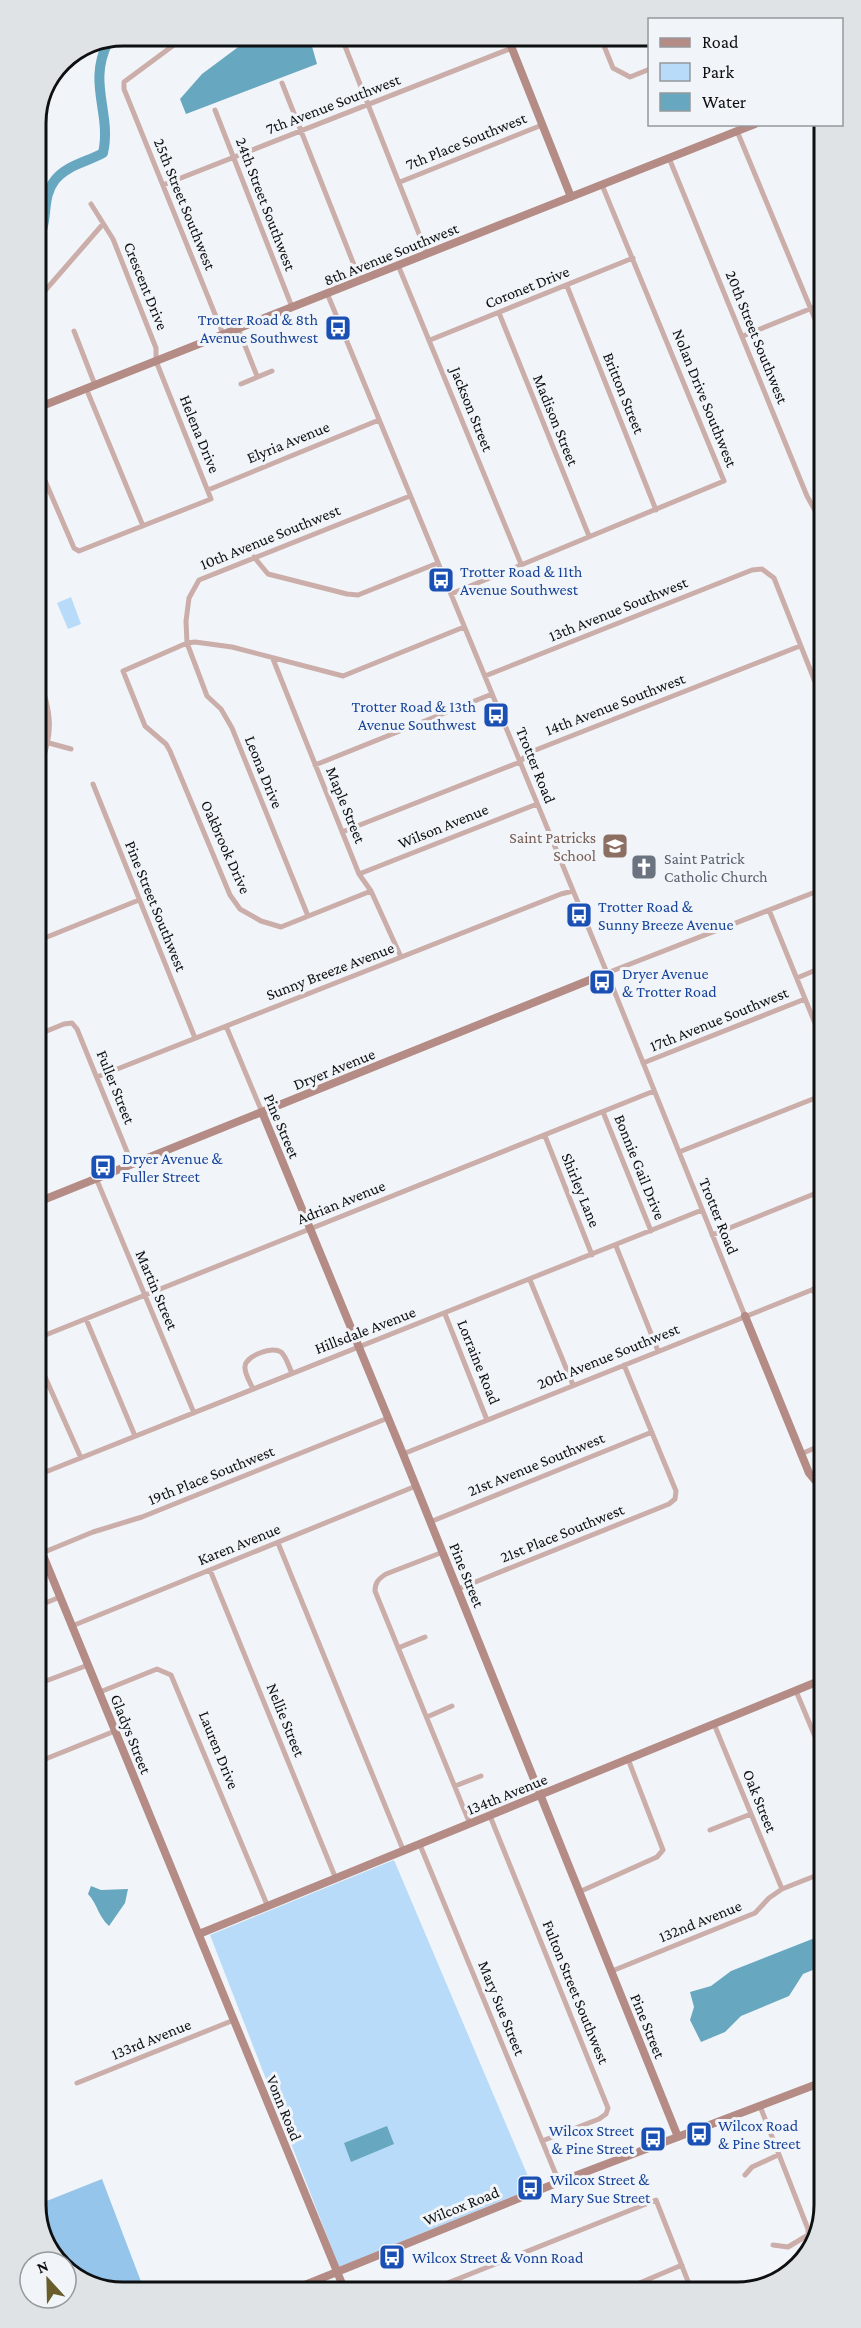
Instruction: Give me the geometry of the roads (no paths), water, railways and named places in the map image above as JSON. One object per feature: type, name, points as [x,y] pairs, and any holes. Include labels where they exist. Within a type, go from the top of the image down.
[{"type":"street","name":"25th Street Southwest","points":[[172,46],[124,82],[124,90],[223,334]]},
{"type":"street","points":[[345,46],[428,254]]},
{"type":"street","points":[[604,47],[613,68],[630,77],[648,70]]},
{"type":"street","points":[[512,48],[571,197]]},
{"type":"street","name":"7th Avenue Southwest","points":[[163,185],[512,48]]},
{"type":"street","points":[[282,83],[360,280]]},
{"type":"street","name":"24th Street Southwest","points":[[215,110],[292,307]]},
{"type":"street","name":"7th Place Southwest","points":[[400,182],[542,125]]},
{"type":"street","name":"8th Avenue Southwest","points":[[47,404],[750,126]]},
{"type":"street","points":[[737,131],[814,316]]},
{"type":"street","name":"20th Street Southwest","points":[[669,158],[814,509]]},
{"type":"street","name":"Nolan Drive Southwest","points":[[451,594],[724,481],[602,185]]},
{"type":"street","name":"Crescent Drive","points":[[91,204],[113,239],[156,348],[156,361]]},
{"type":"street","points":[[47,288],[103,224]]},
{"type":"street","name":"Coronet Drive","points":[[430,340],[633,258]]},
{"type":"street","name":"Jackson Street","points":[[398,265],[520,564]]},
{"type":"street","name":"Britton Street","points":[[567,286],[656,510]]},
{"type":"street","name":"Trotter Road","points":[[327,293],[607,973],[744,1316]]},
{"type":"street","points":[[743,336],[814,308]]},
{"type":"street","name":"Madison Street","points":[[499,313],[589,536]]},
{"type":"street","points":[[238,328],[257,376]]},
{"type":"street","points":[[74,331],[95,385]]},
{"type":"street","name":"Helena Drive","points":[[143,526],[211,499],[156,361]]},
{"type":"street","points":[[241,384],[273,371]]},
{"type":"street","points":[[47,485],[74,549],[79,551],[143,526],[86,388]]},
{"type":"street","name":"Elyria Avenue","points":[[208,490],[379,420]]},
{"type":"street","name":"10th Avenue Southwest","points":[[187,644],[189,598],[199,580],[254,556],[410,496]]},
{"type":"street","points":[[254,556],[268,574],[358,595],[438,563]]},
{"type":"street","name":"13th Avenue Southwest","points":[[484,676],[752,570],[762,569],[774,578],[800,646]]},
{"type":"street","points":[[187,644],[195,642],[232,648],[343,676],[464,627]]},
{"type":"street","name":"Oakbrook Drive","points":[[187,644],[123,671],[145,726],[166,744],[170,751],[230,895],[240,909],[261,921],[280,927],[371,891]]},
{"type":"street","name":"Leona Drive","points":[[187,644],[207,696],[221,709],[232,728],[308,916]]},
{"type":"street","points":[[800,646],[814,680]]},
{"type":"street","name":"14th Avenue Southwest","points":[[342,832],[520,762],[528,753],[800,646]]},
{"type":"street","name":"Maple Street","points":[[273,659],[359,874],[371,891],[401,957]]},
{"type":"street","points":[[315,765],[492,694]]},
{"type":"street","points":[[47,700],[50,720],[47,749]]},
{"type":"street","points":[[49,743],[70,749]]},
{"type":"street","name":"Pine Street Southwest","points":[[93,784],[195,1038]]},
{"type":"street","name":"Wilson Avenue","points":[[359,874],[537,804]]},
{"type":"street","name":"Sunny Breeze Avenue","points":[[97,1077],[573,891]]},
{"type":"street","points":[[607,973],[814,892]]},
{"type":"street","points":[[47,937],[139,900]]},
{"type":"street","points":[[769,910],[814,1021]]},
{"type":"street","name":"17th Avenue Southwest","points":[[797,978],[814,971]]},
{"type":"street","name":"Dryer Avenue","points":[[46,1198],[607,973]]},
{"type":"street","name":"17th Avenue Southwest","points":[[644,1064],[805,999]]},
{"type":"street","name":"Fuller Street","points":[[47,1030],[72,1023],[77,1029],[132,1164]]},
{"type":"street","name":"Pine Street","points":[[226,1026],[443,1552],[678,2137]]},
{"type":"street","name":"Adrian Avenue","points":[[46,1335],[654,1091]]},
{"type":"street","points":[[679,1152],[814,1099]]},
{"type":"street","name":"Bonnie Gail Drive","points":[[603,1112],[651,1232]]},
{"type":"street","name":"Shirley Lane","points":[[545,1136],[592,1255]]},
{"type":"street","name":"Martin Street","points":[[96,1178],[194,1413]]},
{"type":"street","points":[[712,1235],[814,1194]]},
{"type":"street","name":"Hillsdale Avenue","points":[[46,1472],[702,1210]]},
{"type":"street","points":[[615,1246],[658,1351]]},
{"type":"street","points":[[530,1280],[573,1385]]},
{"type":"street","name":"20th Avenue Southwest","points":[[403,1454],[813,1289]]},
{"type":"street","name":"Lorraine Road","points":[[445,1314],[488,1420]]},
{"type":"street","points":[[744,1316],[814,1481]]},
{"type":"street","points":[[86,1319],[135,1436]]},
{"type":"street","points":[[253,1389],[245,1370],[245,1363],[249,1358],[278,1350],[283,1354],[292,1373]]},
{"type":"street","points":[[624,1365],[652,1432]]},
{"type":"street","points":[[46,1380],[81,1458]]},
{"type":"street","name":"19th Place Southwest","points":[[46,1550],[93,1532],[142,1517],[388,1418]]},
{"type":"street","name":"21st Place Southwest","points":[[458,1589],[675,1499],[676,1491],[652,1432]]},
{"type":"street","name":"21st Avenue Southwest","points":[[430,1522],[652,1432]]},
{"type":"street","points":[[801,1454],[814,1448]]},
{"type":"street","name":"Karen Avenue","points":[[72,1626],[416,1486]]},
{"type":"street","points":[[278,1543],[404,1852]]},
{"type":"street","points":[[443,1552],[379,1578],[375,1591],[470,1824]]},
{"type":"street","name":"Gladys Street","points":[[46,1563],[199,1934]]},
{"type":"street","name":"Nellie Street","points":[[210,1570],[336,1879]]},
{"type":"street","points":[[46,1603],[60,1597]]},
{"type":"street","points":[[398,1647],[425,1637]]},
{"type":"street","points":[[46,1681],[88,1665]]},
{"type":"street","name":"Lauren Drive","points":[[100,1692],[157,1670],[171,1675],[268,1908]]},
{"type":"street","name":"134th Avenue","points":[[199,1934],[268,1908],[814,1683]]},
{"type":"street","points":[[796,1691],[814,1734]]},
{"type":"street","points":[[427,1717],[452,1707]]},
{"type":"street","name":"Oak Street","points":[[714,1724],[782,1889]]},
{"type":"street","points":[[46,1759],[115,1731]]},
{"type":"street","points":[[579,1892],[657,1857],[663,1850],[628,1759]]},
{"type":"street","points":[[455,1786],[481,1776]]},
{"type":"street","points":[[710,1830],[751,1814]]},
{"type":"street","name":"Fulton Street Southwest","points":[[490,1816],[608,2109],[606,2114],[599,2119],[542,2142]]},
{"type":"street","name":"Mary Sue Street","points":[[420,1845],[559,2182]]},
{"type":"street","name":"132nd Avenue","points":[[612,1971],[755,1913],[769,1898],[782,1889],[814,1876]]},
{"type":"street","name":"Vonn Road","points":[[199,1934],[341,2281]]},
{"type":"street","name":"133rd Avenue","points":[[77,2083],[234,2020]]},
{"type":"street","name":"Wilcox Road","points":[[313,2281],[559,2182],[814,2087]]},
{"type":"street","points":[[760,2106],[808,2229],[808,2235],[788,2247],[773,2245]]},
{"type":"street","points":[[745,2175],[752,2166],[778,2155]]},
{"type":"street","points":[[451,2282],[656,2200],[688,2282]]},
{"type":"street","points":[[642,2282],[682,2265]]},
{"type":"water","points":[[239,46],[312,46],[317,64],[186,114],[180,99],[202,74]]},
{"type":"water","points":[[91,1886],[101,1890],[128,1889],[125,1903],[109,1926],[88,1894]]},
{"type":"water","points":[[814,1938],[814,1970],[803,1974],[789,1996],[741,2016],[725,2032],[701,2042],[690,2020],[694,2007],[690,1992],[711,1986],[731,1971]]},
{"type":"water","points":[[387,2126],[394,2144],[351,2162],[344,2143]]},
{"type":"waterway","points":[[47,202],[50,187],[60,175],[71,167],[103,153],[105,125],[100,71],[105,49]]},
{"type":"place","name":"Trotter Road & 8th Avenue Southwest","points":[[338,328]]},
{"type":"place","name":"Trotter Road & 11th Avenue Southwest","points":[[441,580]]},
{"type":"place","name":"Trotter Road & 13th Avenue Southwest","points":[[496,715]]},
{"type":"place","name":"Saint Patricks School","points":[[615,846]]},
{"type":"place","name":"Saint Patrick Catholic Church","points":[[644,867]]},
{"type":"place","name":"Trotter Road & Sunny Breeze Avenue","points":[[579,915]]},
{"type":"place","name":"Dryer Avenue & Trotter Road","points":[[602,982]]},
{"type":"place","name":"Dryer Avenue & Fuller Street","points":[[103,1167]]},
{"type":"place","name":"Wilcox Road & Pine Street","points":[[699,2134]]},
{"type":"place","name":"Wilcox Street & Pine Street","points":[[653,2139]]},
{"type":"place","name":"Wilcox Street & Mary Sue Street","points":[[530,2188]]},
{"type":"place","name":"Wilcox Street & Vonn Road","points":[[392,2257]]}]
